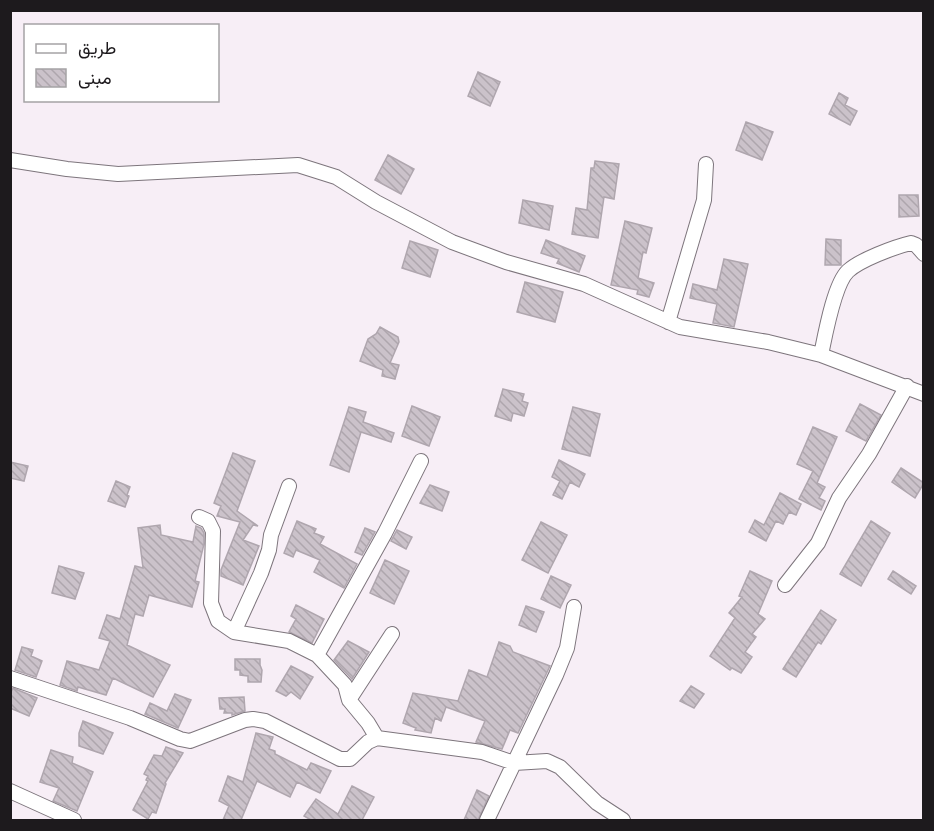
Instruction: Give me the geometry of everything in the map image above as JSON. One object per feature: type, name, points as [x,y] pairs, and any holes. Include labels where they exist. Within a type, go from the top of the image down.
[{"type":"street","points":[[10,160],[118,174],[298,165],[336,177],[376,202],[452,242],[506,262],[584,284],[680,327],[768,342],[821,355],[924,394]]},
{"type":"street","points":[[668,322],[704,200],[706,164]]},
{"type":"street","points":[[821,355],[830,314],[842,280],[848,271],[888,250],[911,243],[924,254]]},
{"type":"street","points":[[785,585],[818,543],[839,498],[868,454],[907,386]]},
{"type":"street","points":[[317,656],[385,533],[421,461]]},
{"type":"street","points":[[234,632],[261,573],[276,520],[289,486]]},
{"type":"street","points":[[199,517],[208,521],[213,531],[211,603],[218,621],[234,632],[289,641],[317,656],[345,685],[349,700],[377,738]]},
{"type":"street","points":[[487,820],[556,675],[567,648],[574,607]]},
{"type":"street","points":[[349,700],[392,634]]},
{"type":"street","points":[[10,678],[130,718],[190,741],[253,719],[265,721],[340,759],[350,759],[368,742],[377,738],[482,752],[514,763],[547,761],[560,767],[597,803],[622,820]]},
{"type":"street","points":[[10,791],[74,820]]},
{"type":"building","points":[[478,72],[500,82],[490,106],[468,96]]},
{"type":"building","points":[[839,93],[848,98],[845,105],[857,111],[850,125],[829,114]]},
{"type":"building","points":[[746,122],[773,132],[762,160],[736,150]]},
{"type":"building","points":[[388,155],[414,169],[401,194],[375,180]]},
{"type":"building","points":[[595,161],[619,164],[614,199],[604,197],[598,238],[572,234],[576,208],[587,210],[591,168],[594,168]]},
{"type":"building","points":[[899,195],[918,195],[919,216],[899,217]]},
{"type":"building","points":[[523,200],[553,206],[549,230],[519,223]]},
{"type":"building","points":[[625,221],[652,228],[646,253],[643,252],[638,278],[654,283],[649,297],[637,294],[638,290],[611,285]]},
{"type":"building","points":[[826,239],[841,240],[841,265],[825,265]]},
{"type":"building","points":[[546,240],[585,256],[579,272],[557,263],[559,259],[541,253]]},
{"type":"building","points":[[410,241],[438,250],[430,277],[402,268]]},
{"type":"building","points":[[724,259],[748,264],[734,327],[713,323],[717,304],[690,298],[693,284],[717,290]]},
{"type":"building","points":[[525,282],[563,292],[555,322],[517,312]]},
{"type":"building","points":[[380,327],[398,337],[399,342],[390,363],[399,365],[395,379],[382,376],[383,370],[360,361],[368,339],[376,334]]},
{"type":"building","points":[[503,389],[524,394],[522,401],[528,403],[524,416],[513,413],[511,421],[495,416]]},
{"type":"building","points":[[860,404],[881,415],[866,441],[846,431]]},
{"type":"building","points":[[412,406],[440,417],[429,446],[402,436]]},
{"type":"building","points":[[349,407],[366,412],[363,422],[394,433],[391,442],[361,432],[349,472],[330,465]]},
{"type":"building","points":[[573,407],[600,414],[590,456],[562,449]]},
{"type":"building","points":[[813,427],[837,437],[817,483],[825,487],[819,498],[825,501],[821,510],[799,499],[813,471],[797,464]]},
{"type":"building","points":[[233,453],[255,461],[237,511],[258,526],[253,525],[243,540],[259,546],[243,585],[221,576],[221,570],[240,522],[217,516],[221,506],[214,503]]},
{"type":"building","points":[[559,460],[585,474],[579,487],[570,482],[562,499],[553,495],[560,481],[552,477]]},
{"type":"building","points":[[10,462],[28,466],[24,481],[10,478]]},
{"type":"building","points":[[901,468],[924,483],[915,498],[892,482]]},
{"type":"building","points":[[116,481],[130,487],[125,507],[108,501]]},
{"type":"building","points":[[430,485],[449,492],[442,511],[420,503]]},
{"type":"building","points":[[780,493],[801,504],[796,515],[789,512],[783,524],[776,521],[766,541],[749,532],[755,520],[764,525]]},
{"type":"building","points":[[297,521],[316,529],[314,533],[324,537],[320,544],[357,564],[344,588],[314,572],[320,560],[296,550],[293,557],[284,553]]},
{"type":"building","points":[[871,521],[890,533],[861,586],[840,574]]},
{"type":"building","points":[[541,522],[567,535],[548,573],[522,560]]},
{"type":"building","points":[[160,525],[161,535],[193,542],[196,526],[201,528],[204,533],[204,544],[195,581],[199,582],[192,607],[149,595],[143,616],[135,614],[127,645],[170,665],[153,697],[113,678],[106,695],[78,687],[77,691],[60,685],[67,661],[99,670],[110,641],[99,638],[107,615],[120,619],[135,566],[143,568],[138,528]]},
{"type":"building","points":[[365,528],[375,532],[362,555],[355,552]]},
{"type":"building","points":[[397,530],[412,537],[406,549],[391,541]]},
{"type":"building","points":[[385,560],[409,571],[394,604],[370,593]]},
{"type":"building","points":[[59,566],[84,573],[75,599],[52,593]]},
{"type":"building","points":[[750,571],[772,581],[758,614],[765,619],[752,634],[756,637],[745,652],[752,657],[741,673],[732,668],[730,670],[710,656],[735,618],[729,613],[742,597],[739,596]]},
{"type":"building","points":[[893,571],[916,586],[911,594],[888,579]]},
{"type":"building","points":[[551,576],[571,585],[560,608],[541,599]]},
{"type":"building","points":[[296,605],[324,619],[312,643],[289,632],[296,619],[291,616]]},
{"type":"building","points":[[526,606],[544,612],[536,632],[519,625]]},
{"type":"building","points":[[821,610],[836,620],[821,644],[818,642],[796,677],[783,669]]},
{"type":"building","points":[[348,641],[369,652],[352,679],[334,660]]},
{"type":"building","points":[[499,642],[510,646],[513,652],[550,666],[518,733],[510,730],[502,749],[476,742],[485,721],[446,707],[441,721],[435,718],[431,733],[415,730],[416,728],[403,723],[413,693],[458,701],[469,670],[487,677]]},
{"type":"building","points":[[22,647],[33,650],[31,656],[42,661],[36,677],[15,670]]},
{"type":"building","points":[[235,659],[260,659],[261,682],[248,682],[248,676],[240,675],[240,670],[235,670]]},
{"type":"building","points":[[291,666],[313,677],[300,699],[291,692],[286,696],[276,691]]},
{"type":"building","points":[[691,686],[704,694],[694,708],[680,701]]},
{"type":"building","points":[[13,688],[37,698],[29,716],[10,708],[10,694]]},
{"type":"building","points":[[175,694],[191,700],[178,728],[145,714],[150,703],[167,711]]},
{"type":"building","points":[[244,697],[245,711],[232,715],[232,713],[224,713],[225,709],[220,709],[219,698]]},
{"type":"building","points":[[83,721],[113,733],[103,754],[79,746],[79,733]]},
{"type":"building","points":[[256,733],[273,737],[269,749],[275,751],[275,754],[307,770],[311,763],[331,771],[320,793],[297,782],[290,797],[257,781],[241,820],[223,820],[229,806],[219,801],[228,776],[243,782]]},
{"type":"building","points":[[166,747],[183,753],[165,783],[156,813],[152,812],[148,819],[133,810],[148,781],[146,780],[148,776],[144,774],[154,755],[162,756]]},
{"type":"building","points":[[51,750],[73,757],[72,763],[93,772],[77,811],[53,801],[59,788],[40,782]]},
{"type":"building","points":[[352,786],[374,797],[362,820],[311,820],[304,816],[316,799],[338,814]]},
{"type":"building","points":[[477,790],[489,796],[478,820],[464,820]]}]
